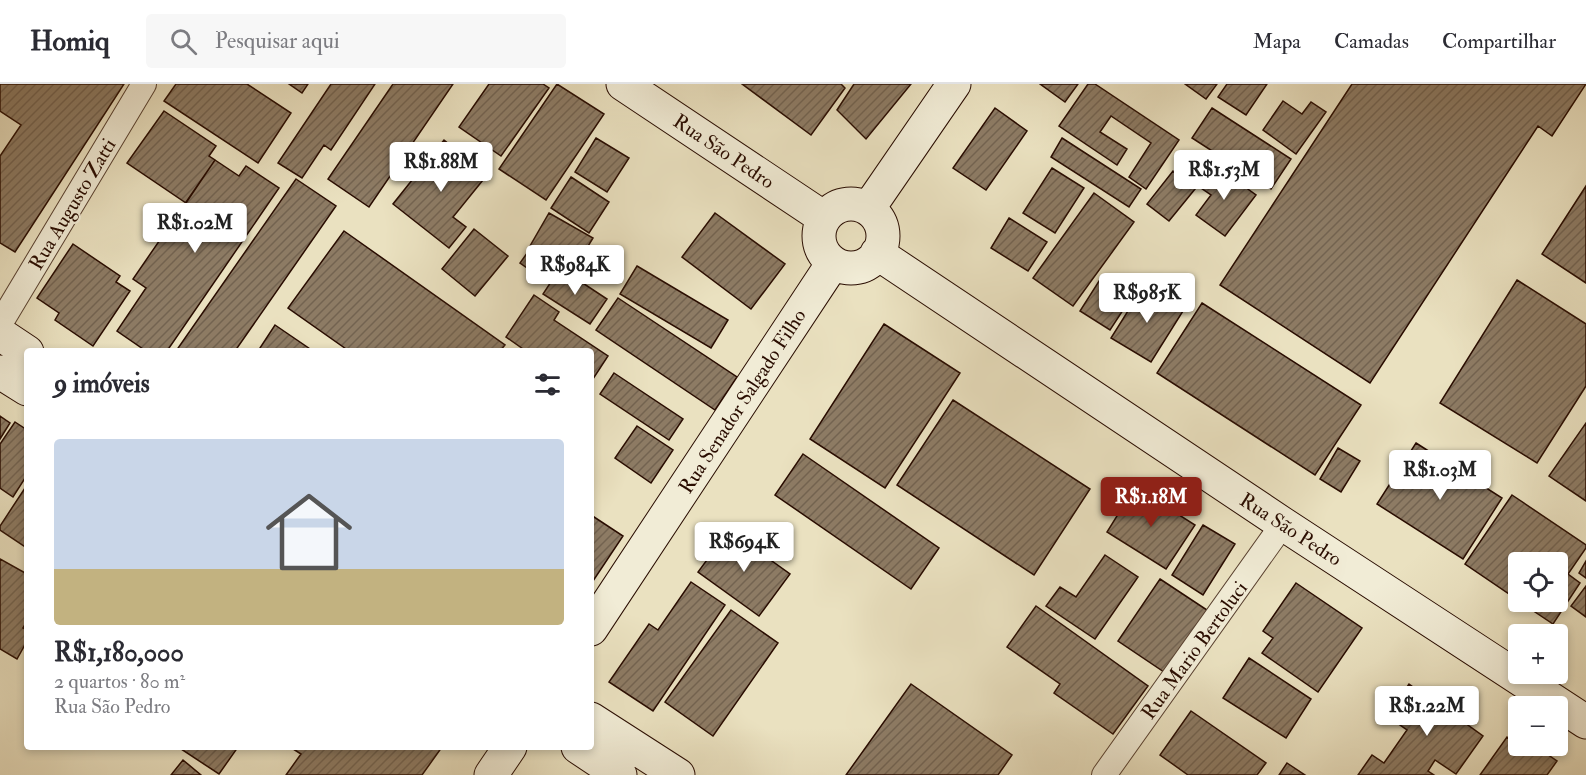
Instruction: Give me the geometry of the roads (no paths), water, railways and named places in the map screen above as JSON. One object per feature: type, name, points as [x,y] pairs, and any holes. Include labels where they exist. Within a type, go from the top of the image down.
[{"type":"main road","name":"Rua São Pedro","points":[[623,84],[824,218]]},
{"type":"main road","points":[[868,209],[954,84]]},
{"type":"main road","points":[[859,205],[868,209],[881,224],[882,244],[878,253],[871,261],[852,268],[833,263],[821,247],[819,237],[824,218],[839,206],[859,205]]},
{"type":"main road","name":"Rua São Pedro","points":[[878,253],[1283,524],[1586,722]]},
{"type":"main road","name":"Rua Senador Salgado Filho","points":[[594,624],[833,263]]},
{"type":"main road","points":[[0,334],[24,350]]},
{"type":"main road","points":[[0,372],[24,387]]},
{"type":"main road","points":[[594,721],[678,775]]},
{"type":"main road","points":[[491,775],[508,750]]},
{"type":"main road","points":[[582,750],[620,775]]},
{"type":"street","name":"Rua Augusto Zatti","points":[[0,324],[144,84]]},
{"type":"street","name":"Rua Mario Bertoluci","points":[[1104,775],[1283,524]]}]
